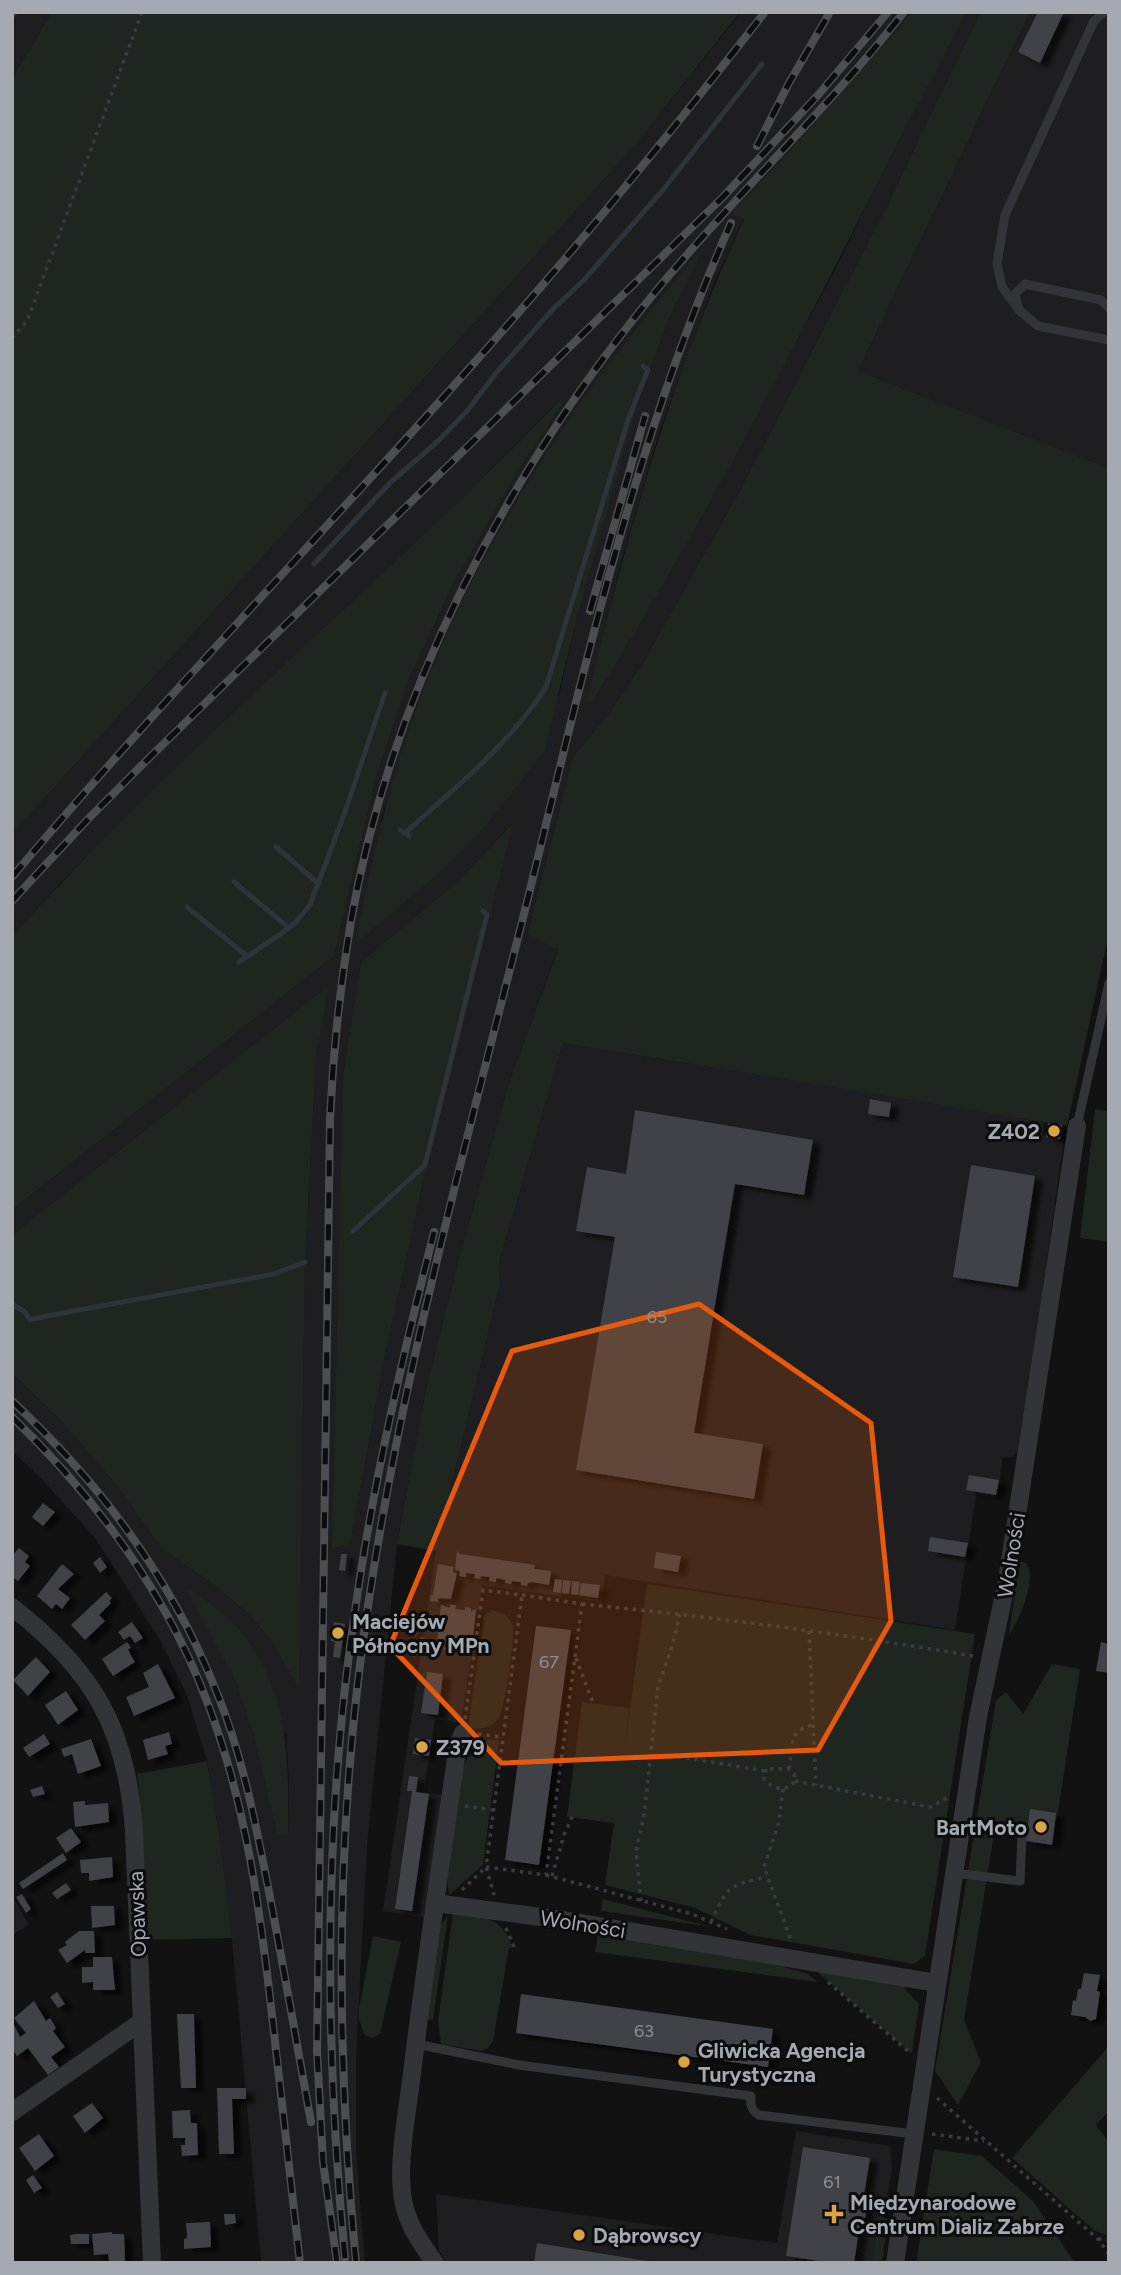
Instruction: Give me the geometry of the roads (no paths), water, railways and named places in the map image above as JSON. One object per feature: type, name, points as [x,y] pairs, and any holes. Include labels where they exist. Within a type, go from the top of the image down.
[{"type":"street","name":"Wolności","points":[[895,2263],[978,1717],[1007,1580],[1077,1126]]},
{"type":"street","name":"Opawska","points":[[12,1607],[59,1647],[84,1676],[100,1701],[120,1745],[128,1776],[132,1812],[152,2263]]},
{"type":"street","points":[[435,2263],[414,2231],[402,2193],[403,2161],[416,2044],[444,1904],[449,1803],[458,1744],[463,1733]]},
{"type":"street","name":"Wolności","points":[[444,1904],[563,1920],[937,1983]]},
{"type":"street","points":[[12,2112],[141,2022]]},
{"type":"street","points":[[108,2046],[143,2056]]},
{"type":"lane","points":[[1104,12],[1094,21],[1005,215],[997,264],[1002,287],[1019,310],[1038,326],[1109,340]]},
{"type":"lane","points":[[1019,310],[1015,294],[1025,284],[1101,300],[1109,308]]},
{"type":"lane","points":[[1077,1126],[1109,983]]},
{"type":"lane","points":[[954,1873],[1020,1881],[1021,1835]]},
{"type":"lane","points":[[416,2044],[519,2065],[751,2096],[750,2104],[753,2111],[759,2115],[914,2133]]},
{"type":"waterway","points":[[314,564],[391,482],[438,441],[467,411],[497,372],[554,308],[584,280],[662,191],[762,64]]},
{"type":"waterway","points":[[406,832],[498,747],[546,687],[628,420],[648,370],[643,366]]},
{"type":"waterway","points":[[239,962],[296,922],[310,905],[385,693]]},
{"type":"waterway","points":[[400,830],[409,836]]},
{"type":"waterway","points":[[276,847],[319,884]]},
{"type":"waterway","points":[[234,882],[289,928]]},
{"type":"waterway","points":[[187,907],[247,956]]},
{"type":"waterway","points":[[353,1231],[425,1165],[487,915],[483,911]]},
{"type":"waterway","points":[[12,1304],[25,1312],[30,1320],[274,1274],[305,1262]]},
{"type":"railway","points":[[12,877],[133,738],[539,290],[702,93],[765,12]]},
{"type":"railway","points":[[757,146],[830,12]]},
{"type":"railway","points":[[12,901],[146,761],[723,197],[819,94],[888,12]]},
{"type":"railway","points":[[337,2263],[323,2162],[317,2051],[330,1119],[344,970],[351,921],[370,835],[395,750],[426,667],[463,586],[505,508],[552,433],[602,360],[686,255],[844,83],[904,12]]},
{"type":"railway","points":[[356,2263],[342,2038],[346,1814],[360,1665],[391,1473],[431,1283],[590,646],[666,389],[731,223]]},
{"type":"railway","points":[[590,611],[645,416]]},
{"type":"railway","points":[[345,2258],[333,2094],[331,2012],[332,1849],[337,1767],[345,1685],[371,1510],[400,1371],[434,1232]]},
{"type":"railway","points":[[12,1401],[75,1465],[131,1536],[179,1612],[217,1693],[234,1742],[254,1816],[311,2122]]},
{"type":"railway","points":[[12,1417],[43,1448],[100,1514],[150,1586],[191,1663],[221,1742],[242,1818],[256,1896],[300,2263]]},
{"type":"place","name":"Z402","points":[[1054,1131]]},
{"type":"place","name":"Maciejów Północny MPn","points":[[338,1633]]},
{"type":"place","name":"Z379","points":[[422,1747]]},
{"type":"place","name":"BartMoto","points":[[1041,1827]]},
{"type":"place","name":"Gliwicka Agencja Turystyczna","points":[[684,2062]]},
{"type":"place","name":"Międzynarodowe Centrum Dializ Zabrze","points":[[834,2214]]},
{"type":"place","name":"Dąbrowscy","points":[[579,2235]]}]
